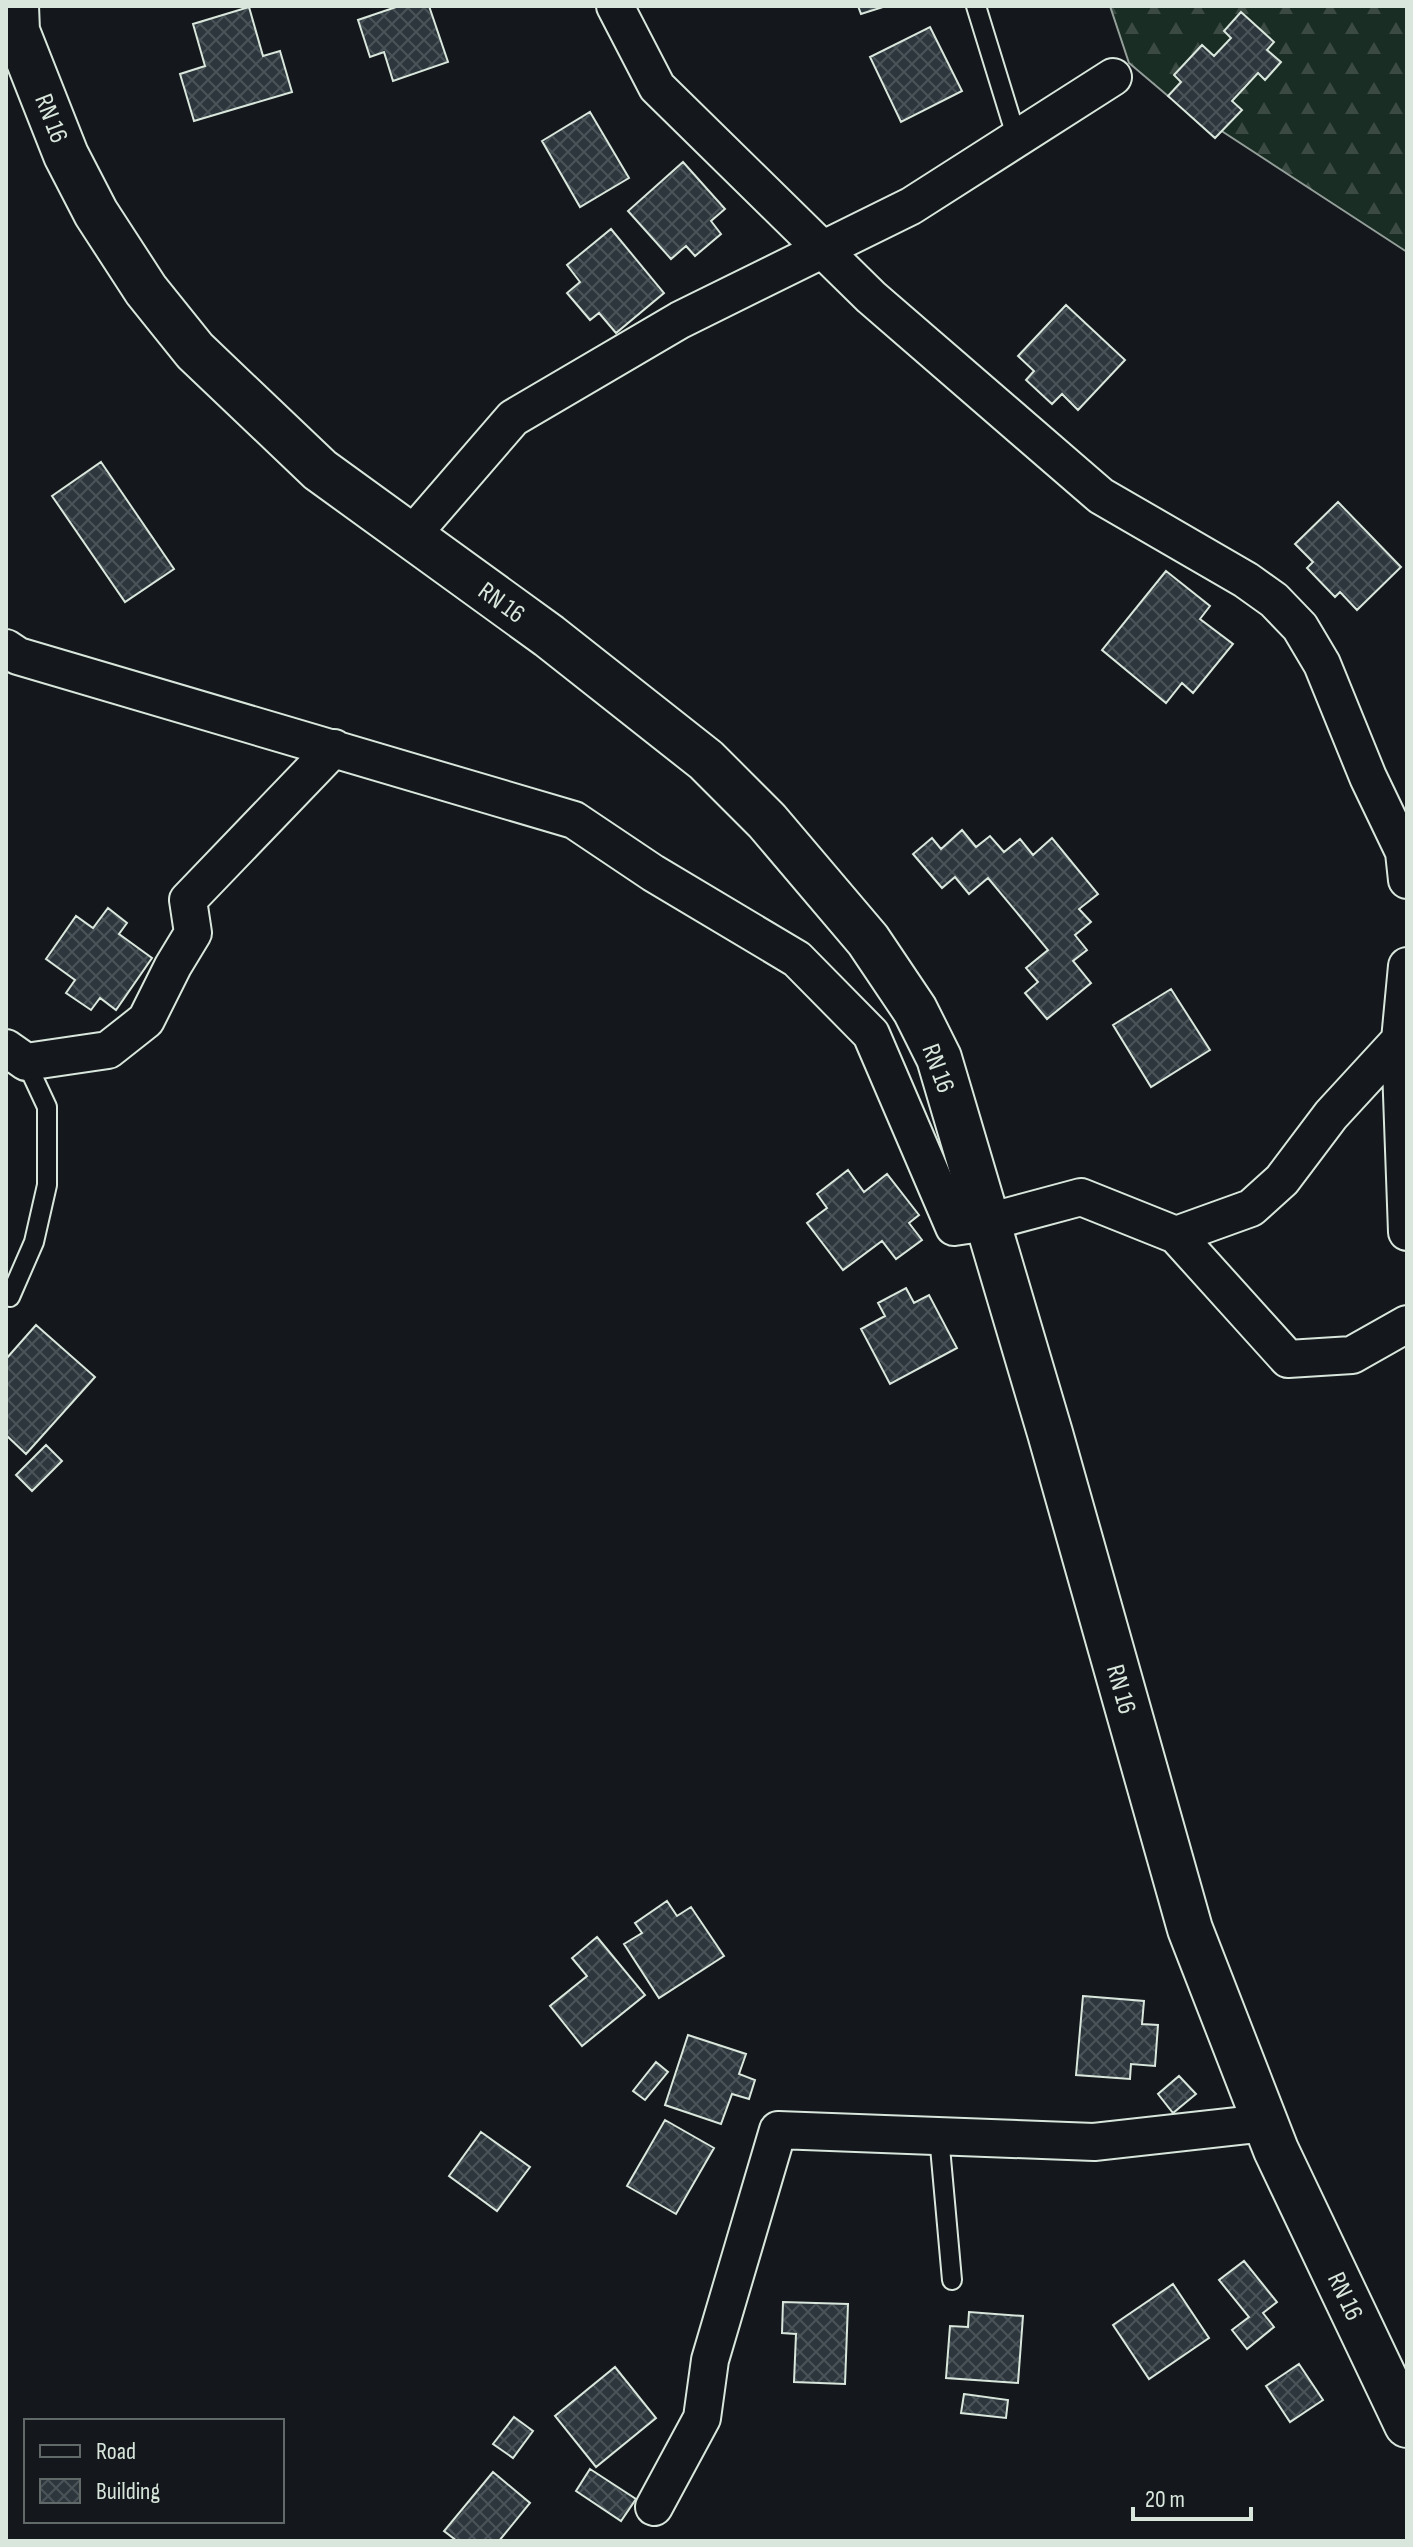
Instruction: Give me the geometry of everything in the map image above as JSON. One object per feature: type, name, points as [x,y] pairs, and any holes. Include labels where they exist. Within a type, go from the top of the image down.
[{"type":"main road","name":"RN 16","points":[[16,6],[17,31],[66,155],[96,213],[146,290],[195,351],[320,470],[549,636],[706,760],[767,821],[858,928],[915,1010],[939,1058],[1190,1929],[1265,2123],[1407,2425]]},
{"type":"street","points":[[615,6],[657,87],[871,297],[1101,496],[1246,580],[1274,600],[1300,627],[1322,664],[1368,777],[1404,852],[1407,880]]},
{"type":"street","points":[[411,536],[513,418],[680,320],[911,206],[1113,77]]},
{"type":"street","points":[[6,648],[18,656],[574,820],[653,873],[797,959],[871,1034],[954,1227],[988,1222],[1081,1197],[1176,1235],[1288,1359],[1352,1355],[1407,1324]]},
{"type":"street","points":[[16,1055],[108,1050],[146,1020],[193,933],[188,900],[334,748]]},
{"type":"street","points":[[1407,966],[1400,1040],[1407,1232]]},
{"type":"street","points":[[1176,1235],[1251,1208],[1282,1180],[1331,1115],[1400,1040]]},
{"type":"street","points":[[654,2507],[702,2418],[710,2360],[778,2130],[1094,2142],[1265,2123]]},
{"type":"lane","points":[[976,6],[1017,139]]},
{"type":"lane","points":[[10,1297],[34,1242],[47,1185],[47,1107],[16,1055]]},
{"type":"lane","points":[[939,2136],[952,2280]]},
{"type":"green space","points":[[1110,6],[1407,6],[1407,252],[1168,96],[1129,63]]},
{"type":"building","points":[[399,6],[429,6],[448,62],[393,81],[384,52],[370,57],[358,20]]},
{"type":"building","points":[[858,6],[886,6],[861,14]]},
{"type":"building","points":[[249,7],[263,56],[280,51],[292,92],[194,121],[180,74],[205,66],[193,24]]},
{"type":"building","points":[[1241,12],[1274,42],[1267,50],[1281,62],[1265,80],[1258,73],[1232,101],[1242,110],[1215,138],[1168,96],[1181,82],[1174,75],[1202,45],[1214,56],[1231,38],[1224,31]]},
{"type":"building","points":[[930,27],[962,91],[901,122],[870,57]]},
{"type":"building","points":[[590,112],[629,178],[580,207],[542,141]]},
{"type":"building","points":[[683,162],[725,209],[711,221],[721,234],[695,256],[686,246],[671,259],[628,211]]},
{"type":"building","points":[[611,229],[664,293],[616,333],[599,313],[590,320],[567,293],[580,282],[567,265]]},
{"type":"building","points":[[1066,305],[1125,360],[1078,410],[1062,394],[1052,404],[1026,380],[1034,371],[1018,356]]},
{"type":"building","points":[[101,462],[174,569],[125,602],[52,496]]},
{"type":"building","points":[[1338,502],[1401,567],[1357,610],[1340,592],[1335,597],[1307,568],[1313,562],[1295,544]]},
{"type":"building","points":[[1166,571],[1210,606],[1200,619],[1233,644],[1193,693],[1182,683],[1166,703],[1102,650]]},
{"type":"building","points":[[962,830],[976,847],[990,836],[1004,852],[1020,839],[1033,855],[1052,838],[1098,894],[1079,909],[1091,922],[1075,935],[1087,950],[1073,961],[1091,983],[1047,1019],[1025,993],[1038,982],[1026,968],[1048,950],[988,878],[969,894],[955,877],[942,888],[913,854],[932,838],[941,849]]},
{"type":"building","points":[[108,908],[127,923],[119,934],[152,958],[116,1010],[100,998],[91,1010],[66,993],[75,980],[46,959],[76,916],[93,928]]},
{"type":"building","points":[[1171,989],[1210,1050],[1151,1087],[1113,1025]]},
{"type":"building","points":[[848,1170],[864,1192],[887,1174],[919,1215],[909,1223],[922,1240],[896,1259],[882,1241],[843,1270],[807,1223],[827,1208],[817,1194]]},
{"type":"building","points":[[906,1288],[914,1303],[929,1295],[957,1348],[890,1384],[861,1329],[885,1316],[878,1303]]},
{"type":"building","points":[[36,1325],[95,1377],[26,1454],[6,1435],[6,1359]]},
{"type":"building","points":[[46,1445],[62,1461],[32,1491],[16,1475]]},
{"type":"building","points":[[667,1901],[677,1916],[691,1907],[724,1956],[659,1998],[624,1944],[642,1933],[635,1923]]},
{"type":"building","points":[[597,1937],[645,1995],[582,2046],[550,2006],[587,1976],[572,1958]]},
{"type":"building","points":[[1083,1996],[1144,2001],[1142,2024],[1158,2025],[1155,2066],[1131,2064],[1130,2079],[1076,2075]]},
{"type":"building","points":[[688,2035],[746,2054],[739,2074],[755,2080],[749,2099],[732,2094],[721,2124],[665,2105]]},
{"type":"building","points":[[656,2062],[668,2072],[645,2100],[633,2091]]},
{"type":"building","points":[[1179,2076],[1196,2094],[1173,2113],[1158,2094]]},
{"type":"building","points":[[665,2120],[714,2148],[676,2214],[627,2186]]},
{"type":"building","points":[[481,2132],[530,2167],[497,2211],[449,2176]]},
{"type":"building","points":[[1244,2261],[1277,2302],[1263,2313],[1274,2327],[1247,2349],[1232,2330],[1249,2317],[1219,2280]]},
{"type":"building","points":[[1173,2284],[1209,2338],[1149,2379],[1113,2325]]},
{"type":"building","points":[[783,2302],[848,2304],[845,2384],[794,2382],[796,2334],[782,2333]]},
{"type":"building","points":[[969,2312],[1023,2316],[1018,2383],[946,2378],[950,2326],[968,2327]]},
{"type":"building","points":[[1299,2364],[1323,2400],[1290,2422],[1266,2386]]},
{"type":"building","points":[[615,2367],[656,2418],[596,2467],[555,2416]]},
{"type":"building","points":[[964,2394],[1008,2400],[1006,2418],[961,2413]]},
{"type":"building","points":[[514,2417],[533,2431],[513,2458],[493,2444]]},
{"type":"building","points":[[590,2469],[636,2499],[621,2521],[576,2491]]},
{"type":"building","points":[[493,2472],[530,2503],[499,2541],[457,2541],[444,2531]]}]
